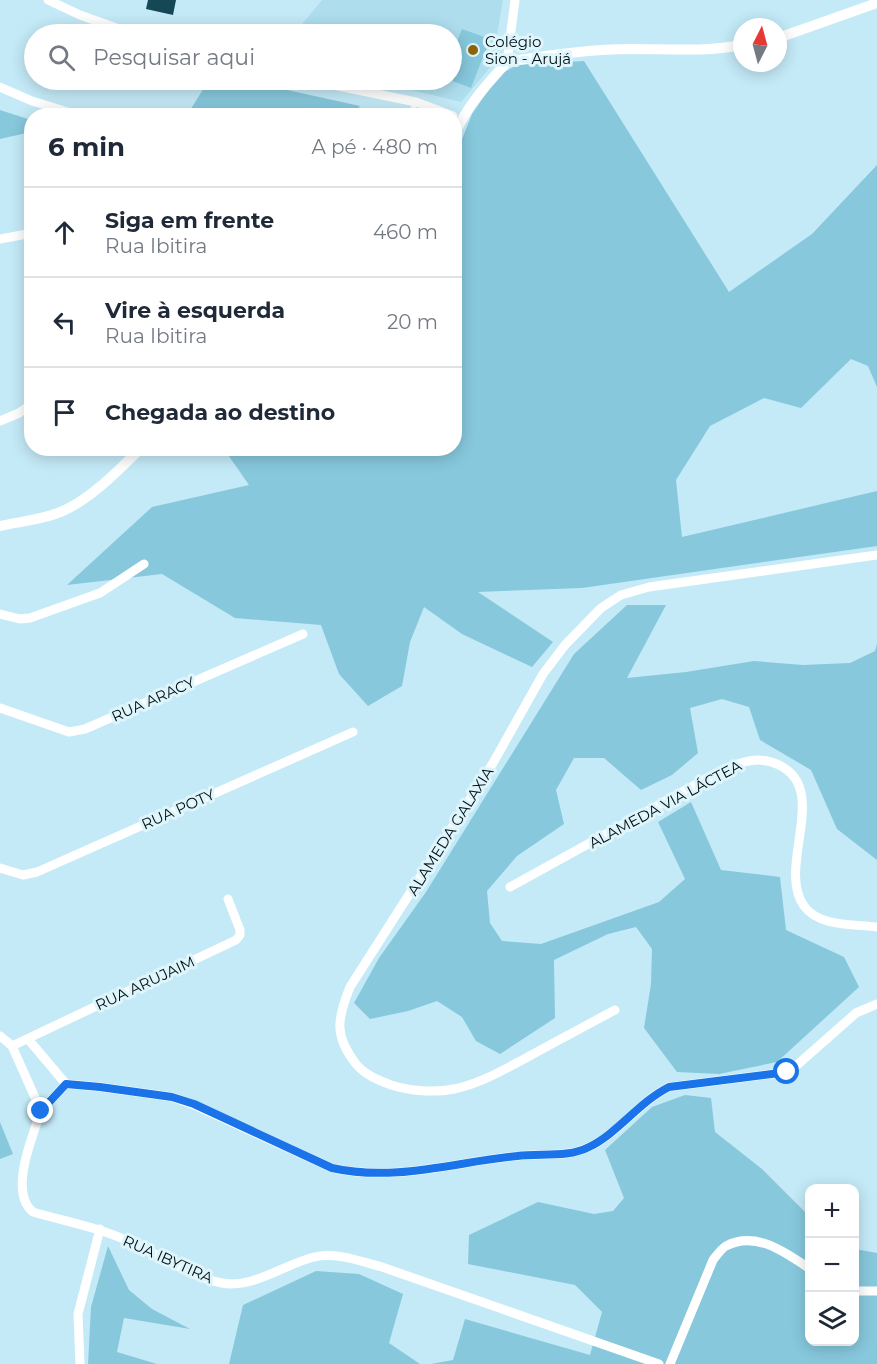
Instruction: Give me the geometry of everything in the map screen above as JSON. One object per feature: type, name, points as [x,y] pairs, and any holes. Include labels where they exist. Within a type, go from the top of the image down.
[{"type":"street","points":[[48,0],[105,24]]},
{"type":"street","points":[[462,110],[507,62],[515,0]]},
{"type":"street","points":[[787,35],[877,3]]},
{"type":"street","points":[[507,62],[586,52],[733,46]]},
{"type":"street","points":[[0,87],[32,102],[53,108]]},
{"type":"street","points":[[358,90],[416,102],[432,108]]},
{"type":"street","points":[[0,239],[24,234]]},
{"type":"street","points":[[0,421],[24,410]]},
{"type":"street","points":[[0,526],[55,514],[69,508],[84,499],[132,456]]},
{"type":"street","name":"ALAMEDA GALAXIA","points":[[615,1010],[485,1080],[453,1090],[428,1091],[400,1088],[376,1079],[360,1069],[344,1048],[339,1030],[342,1006],[350,987],[493,764],[543,674],[565,645],[601,608],[621,595],[649,587],[877,555]]},
{"type":"street","points":[[0,614],[20,619],[30,618],[100,593],[144,564]]},
{"type":"street","name":"RUA ARACY","points":[[0,708],[69,732],[85,729],[303,634]]},
{"type":"street","name":"RUA POTY","points":[[0,868],[23,875],[38,872],[353,732]]},
{"type":"street","name":"ALAMEDA VIA LÁCTEA","points":[[510,887],[722,770],[741,762],[757,759],[773,762],[786,768],[796,779],[802,793],[795,880],[798,895],[805,907],[816,916],[829,921],[877,927]]},
{"type":"street","name":"RUA ARUJAIM","points":[[12,1046],[236,940],[240,935],[240,930],[228,899]]},
{"type":"street","points":[[28,1039],[66,1084],[122,1089],[172,1097],[194,1104],[332,1168],[369,1174],[437,1169],[511,1156],[562,1154],[588,1148],[656,1094],[669,1087],[787,1072],[856,1013],[877,1004]]},
{"type":"street","points":[[0,1036],[12,1046],[41,1111],[66,1084]]},
{"type":"street","name":"RUA IBYTIRA","points":[[41,1111],[24,1167],[22,1187],[27,1207],[33,1212],[100,1229],[198,1275],[221,1283],[244,1282],[314,1257],[328,1255],[349,1258],[382,1267],[659,1364]]},
{"type":"street","points":[[80,1364],[78,1314],[100,1229]]},
{"type":"street","points":[[670,1364],[713,1260],[725,1247],[741,1241],[754,1241],[776,1247],[805,1266]]},
{"type":"street","points":[[859,1291],[873,1293],[877,1291]]},
{"type":"lane","points":[[413,108],[416,102]]},
{"type":"shaded area","name":"Colégio Sion - Arujá","points":[[322,0],[503,0],[492,65],[461,102],[411,90],[462,90],[462,24],[303,23]]},
{"type":"shaded area","points":[[462,29],[490,39],[471,88],[462,85]]},
{"type":"shaded area","points":[[584,61],[729,292],[812,234],[877,165],[877,387],[868,366],[851,359],[801,408],[764,398],[710,426],[676,480],[682,537],[877,491],[877,546],[582,588],[478,592],[553,642],[532,667],[462,634],[424,607],[410,642],[402,686],[368,706],[339,674],[321,625],[235,618],[162,574],[67,585],[152,507],[249,485],[229,456],[462,456],[462,139],[472,114],[499,75],[517,65]]},
{"type":"shaded area","points":[[203,90],[287,90],[360,106],[358,108],[191,108]]},
{"type":"shaded area","points":[[0,110],[24,118],[24,134],[0,139]]},
{"type":"shaded area","points":[[627,605],[666,605],[627,678],[686,672],[754,661],[803,665],[850,663],[875,651],[877,644],[877,860],[837,829],[811,770],[760,740],[749,707],[722,699],[690,708],[698,753],[672,775],[641,790],[604,758],[574,758],[556,790],[564,824],[517,856],[487,891],[490,923],[502,941],[541,944],[659,902],[685,879],[658,822],[691,802],[721,870],[780,877],[786,930],[844,957],[859,987],[777,1062],[719,1074],[677,1072],[644,1028],[651,984],[652,949],[636,927],[608,934],[554,960],[555,1018],[500,1054],[476,1041],[462,1017],[437,1001],[408,1011],[370,1019],[354,1003],[379,958],[426,892],[574,654]]},
{"type":"shaded area","points":[[685,1095],[711,1098],[715,1132],[762,1169],[805,1212],[805,1346],[859,1346],[859,1250],[877,1253],[877,1364],[431,1364],[453,1360],[465,1319],[590,1355],[602,1312],[575,1285],[468,1264],[469,1235],[538,1202],[594,1214],[613,1211],[624,1198],[605,1150],[652,1107]]},
{"type":"shaded area","points":[[0,1122],[13,1154],[0,1159]]},
{"type":"shaded area","points":[[108,1246],[129,1290],[152,1309],[190,1329],[124,1318],[117,1352],[157,1364],[88,1364],[91,1307]]},
{"type":"shaded area","points":[[316,1271],[359,1274],[403,1294],[389,1343],[420,1364],[229,1364],[243,1305]]},
{"type":"building","points":[[148,0],[176,0],[173,15],[146,9]]},
{"type":"place","name":"Colégio Sion - Arujá","points":[[473,50]]},
{"type":"route","points":[[41,1111],[66,1084],[155,1094],[194,1104],[332,1168],[352,1173],[393,1173],[437,1169],[519,1155],[577,1152],[598,1142],[656,1094],[669,1087],[787,1072]]}]
